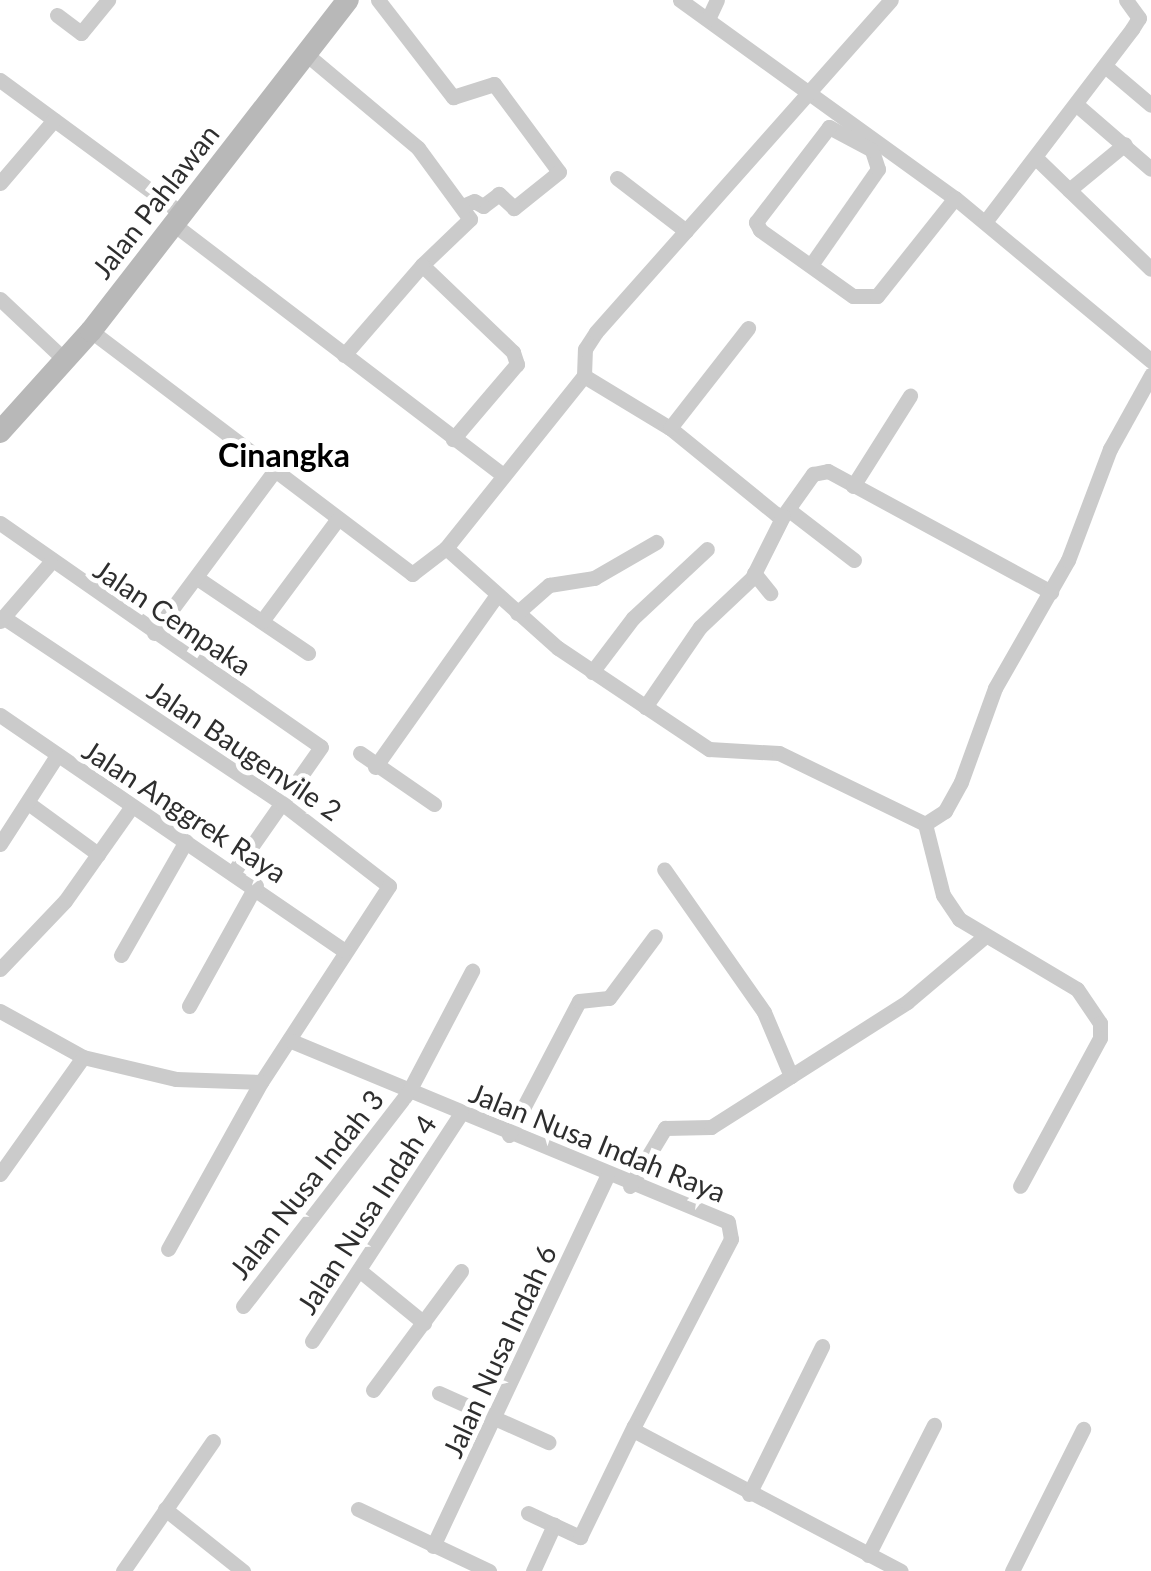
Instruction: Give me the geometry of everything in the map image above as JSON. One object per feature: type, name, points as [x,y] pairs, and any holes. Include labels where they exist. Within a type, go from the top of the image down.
[{"type":"street","points":[[57,15],[82,32],[108,0]]},
{"type":"street","name":"Jalan Pahlawan","points":[[0,432],[91,331],[348,0]]},
{"type":"street","points":[[378,0],[453,97],[494,84],[559,172],[514,208],[499,194],[483,206],[474,201],[463,206]]},
{"type":"street","points":[[680,0],[955,198],[1151,361]]},
{"type":"street","points":[[708,19],[717,0]]},
{"type":"street","points":[[91,331],[412,574],[446,548],[584,376],[586,349],[596,332],[812,95],[891,0]]},
{"type":"street","points":[[984,222],[1078,106],[1138,18],[1126,0]]},
{"type":"street","points":[[306,54],[418,148],[463,206],[469,224],[422,265],[344,355]]},
{"type":"street","points":[[1105,66],[1151,105]]},
{"type":"street","points":[[0,80],[180,220],[344,355],[503,475]]},
{"type":"street","points":[[1078,106],[1151,169]]},
{"type":"street","points":[[0,183],[54,120]]},
{"type":"street","points":[[811,266],[878,168],[872,150],[834,126],[756,215],[760,230],[853,296],[877,296],[955,198]]},
{"type":"street","points":[[1069,190],[1124,144]]},
{"type":"street","points":[[1036,158],[1151,269]]},
{"type":"street","points":[[617,178],[686,231]]},
{"type":"street","points":[[422,265],[517,357],[453,439]]},
{"type":"street","points":[[0,298],[65,360]]},
{"type":"street","points":[[670,428],[748,328]]},
{"type":"street","points":[[925,824],[945,810],[961,782],[1001,675],[1052,592],[1116,436],[1151,375]]},
{"type":"street","points":[[584,376],[670,428],[744,494],[786,513],[854,560]]},
{"type":"street","points":[[852,486],[910,396]]},
{"type":"street","points":[[154,633],[275,470]]},
{"type":"street","points":[[645,707],[700,627],[754,573],[786,513],[818,471],[1052,592]]},
{"type":"street","points":[[262,621],[337,520]]},
{"type":"street","name":"Jalan Cempaka","points":[[0,522],[50,563],[322,747],[283,804]]},
{"type":"street","points":[[516,613],[548,585],[594,578],[656,542]]},
{"type":"street","points":[[446,548],[516,613],[592,672],[709,749],[779,753],[925,824]]},
{"type":"street","points":[[592,672],[633,618],[708,549]]},
{"type":"street","points":[[2,619],[50,563]]},
{"type":"street","points":[[754,573],[770,593]]},
{"type":"street","points":[[197,578],[308,653]]},
{"type":"street","points":[[375,767],[497,596]]},
{"type":"street","name":"Jalan Baugenvile 2","points":[[2,619],[283,804],[389,886],[343,950]]},
{"type":"street","name":"Jalan Anggrek Raya","points":[[0,715],[56,757],[235,870],[343,950]]},
{"type":"street","points":[[360,753],[375,767],[434,804]]},
{"type":"street","points":[[0,844],[56,757]]},
{"type":"street","points":[[28,803],[98,854]]},
{"type":"street","points":[[235,870],[283,804]]},
{"type":"street","points":[[0,970],[98,854],[132,806]]},
{"type":"street","points":[[925,824],[942,895],[959,919],[1077,989],[1100,1022],[1100,1038],[1020,1186]]},
{"type":"street","points":[[120,954],[186,841]]},
{"type":"street","points":[[664,869],[764,1012],[791,1076]]},
{"type":"street","points":[[189,1006],[256,885]]},
{"type":"street","points":[[509,1135],[579,1002],[609,998],[655,936]]},
{"type":"street","points":[[630,1186],[665,1128],[711,1127],[907,1002],[986,936]]},
{"type":"street","points":[[168,1249],[262,1082],[343,950]]},
{"type":"street","name":"Jalan Nusa Indah 3","points":[[243,1306],[409,1091],[472,971]]},
{"type":"street","points":[[0,1011],[83,1056],[176,1079],[262,1082]]},
{"type":"street","name":"Jalan Nusa Indah Raya","points":[[289,1040],[607,1177],[728,1222],[733,1232],[634,1426]]},
{"type":"street","points":[[2,1166],[83,1056]]},
{"type":"street","name":"Jalan Nusa Indah 4","points":[[312,1341],[460,1114]]},
{"type":"street","name":"Jalan Nusa Indah 6","points":[[433,1546],[607,1177]]},
{"type":"street","points":[[358,1270],[424,1322]]},
{"type":"street","points":[[373,1390],[461,1272]]},
{"type":"street","points":[[749,1494],[822,1346]]},
{"type":"street","points":[[439,1392],[548,1442]]},
{"type":"street","points":[[868,1554],[934,1425]]},
{"type":"street","points":[[528,1513],[580,1537],[634,1426],[749,1494],[902,1571]]},
{"type":"street","points":[[1012,1571],[1083,1429]]},
{"type":"street","points":[[123,1571],[213,1441]]},
{"type":"street","points":[[165,1509],[240,1570]]},
{"type":"street","points":[[358,1510],[490,1571]]},
{"type":"street","points":[[533,1571],[554,1524]]},
{"type":"district","name":"Cinangka","points":[[284,455]]}]
